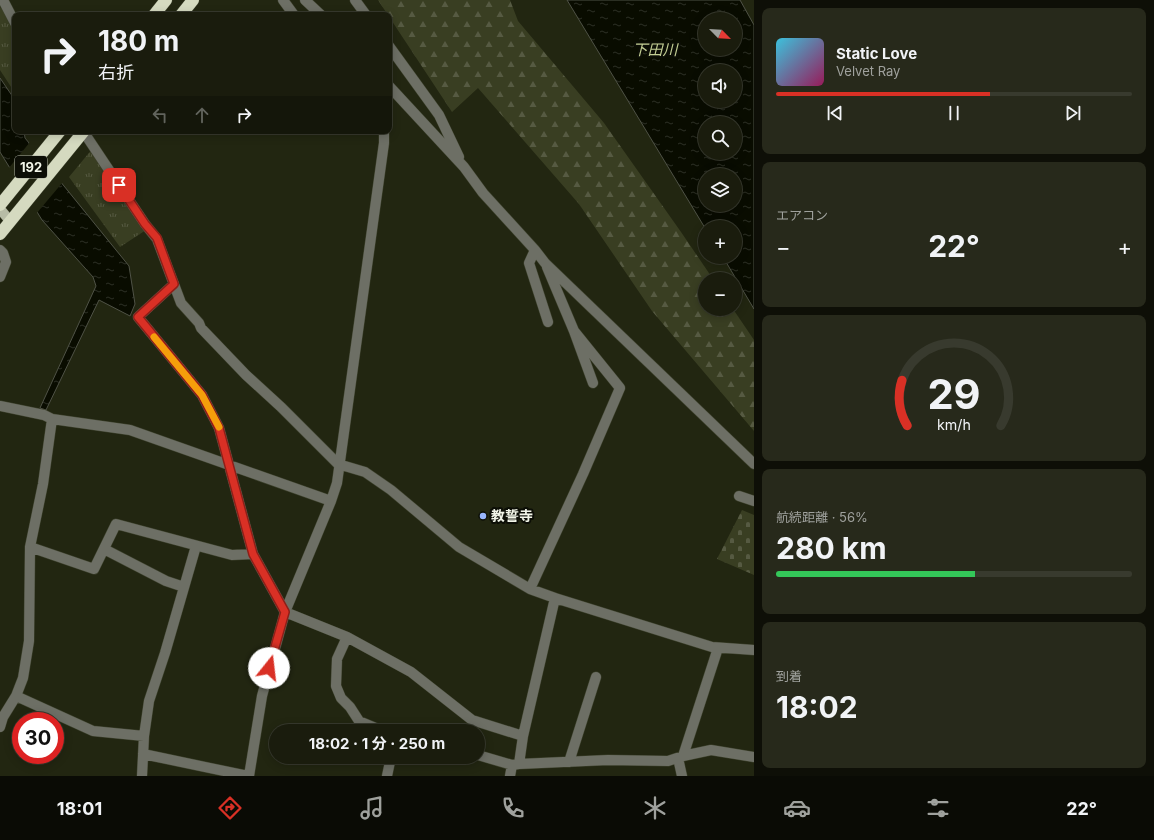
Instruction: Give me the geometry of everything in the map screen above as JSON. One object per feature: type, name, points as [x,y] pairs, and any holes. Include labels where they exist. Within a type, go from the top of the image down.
[{"type":"highway","points":[[156,12],[166,0]]},
{"type":"highway","points":[[183,12],[193,0]]},
{"type":"highway","name":"192","points":[[0,205],[58,134]]},
{"type":"highway","name":"192","points":[[0,234],[81,134]]},
{"type":"main road","points":[[0,209],[10,221]]},
{"type":"street","points":[[3,0],[12,17]]},
{"type":"street","points":[[283,0],[292,12]]},
{"type":"street","points":[[305,0],[318,12]]},
{"type":"street","points":[[355,0],[364,12]]},
{"type":"street","points":[[392,50],[439,115],[464,167]]},
{"type":"street","points":[[392,89],[427,125],[464,167],[483,193],[545,263],[754,464]]},
{"type":"street","points":[[85,134],[145,224],[157,238],[181,303],[199,323],[201,328],[246,375],[280,406],[338,464],[365,472],[391,490],[459,547],[530,589],[718,648],[754,650]]},
{"type":"street","points":[[143,754],[248,776],[262,696],[285,612],[337,484],[338,464],[384,143],[384,134]]},
{"type":"street","points":[[0,250],[3,253],[6,262],[0,277]]},
{"type":"street","points":[[535,250],[529,263],[548,322]]},
{"type":"street","points":[[545,263],[574,331],[593,382]]},
{"type":"street","points":[[174,284],[138,317],[202,395],[219,428],[253,554],[285,612],[347,637],[411,672],[472,720],[523,736]]},
{"type":"street","points":[[530,589],[583,474],[620,388],[574,331]]},
{"type":"street","points":[[0,406],[52,418],[130,430],[331,501]]},
{"type":"street","points":[[0,727],[3,717],[16,696],[23,678],[29,641],[30,547],[43,484],[52,418]]},
{"type":"street","points":[[739,496],[754,501]]},
{"type":"street","points":[[30,547],[94,569],[116,524],[232,555],[253,554]]},
{"type":"street","points":[[142,776],[144,736],[149,701],[165,653],[196,546]]},
{"type":"street","points":[[104,549],[166,581],[184,587]]},
{"type":"street","points":[[510,776],[516,764],[555,598]]},
{"type":"street","points":[[347,637],[337,659],[336,686],[341,698],[350,707],[359,720],[368,724]]},
{"type":"street","points":[[682,776],[681,757],[718,648]]},
{"type":"street","points":[[569,762],[596,678]]},
{"type":"street","points":[[16,696],[93,731],[144,736]]},
{"type":"street","points":[[485,757],[516,764],[608,760],[668,761],[711,750],[754,757]]},
{"type":"street","points":[[387,776],[390,764]]},
{"type":"green space","points":[[378,0],[510,0],[518,21],[604,123],[698,257],[698,264],[703,264],[708,272],[698,272],[698,316],[738,316],[754,340],[754,431],[652,311],[579,204],[478,88],[452,112],[392,21],[392,12],[386,12]]},
{"type":"green space","points":[[1,7],[12,27],[12,88],[0,70]]},
{"type":"green space","points":[[93,148],[146,230],[120,247],[69,177]]},
{"type":"green space","points":[[742,510],[754,515],[754,575],[717,559]]},
{"type":"water","name":"下田川","points":[[567,0],[740,0],[754,25],[754,309],[742,289],[742,272],[732,272],[727,264],[742,264],[742,220],[700,220]]},
{"type":"water","points":[[0,78],[12,96],[12,134],[24,134],[25,138],[129,266],[135,304],[130,316],[99,300],[46,410],[40,408],[96,286],[93,277],[42,220],[0,152]]},
{"type":"pier","points":[[30,142],[63,182],[36,214],[8,169]]},
{"type":"slow traffic","points":[[154,337],[202,395],[219,427]]},
{"type":"place","name":"教誓寺","points":[[483,516]]},
{"type":"route","points":[[119,185],[145,224],[157,238],[174,284],[138,317],[202,395],[219,428],[234,478],[253,554],[285,612],[269,668]]}]
